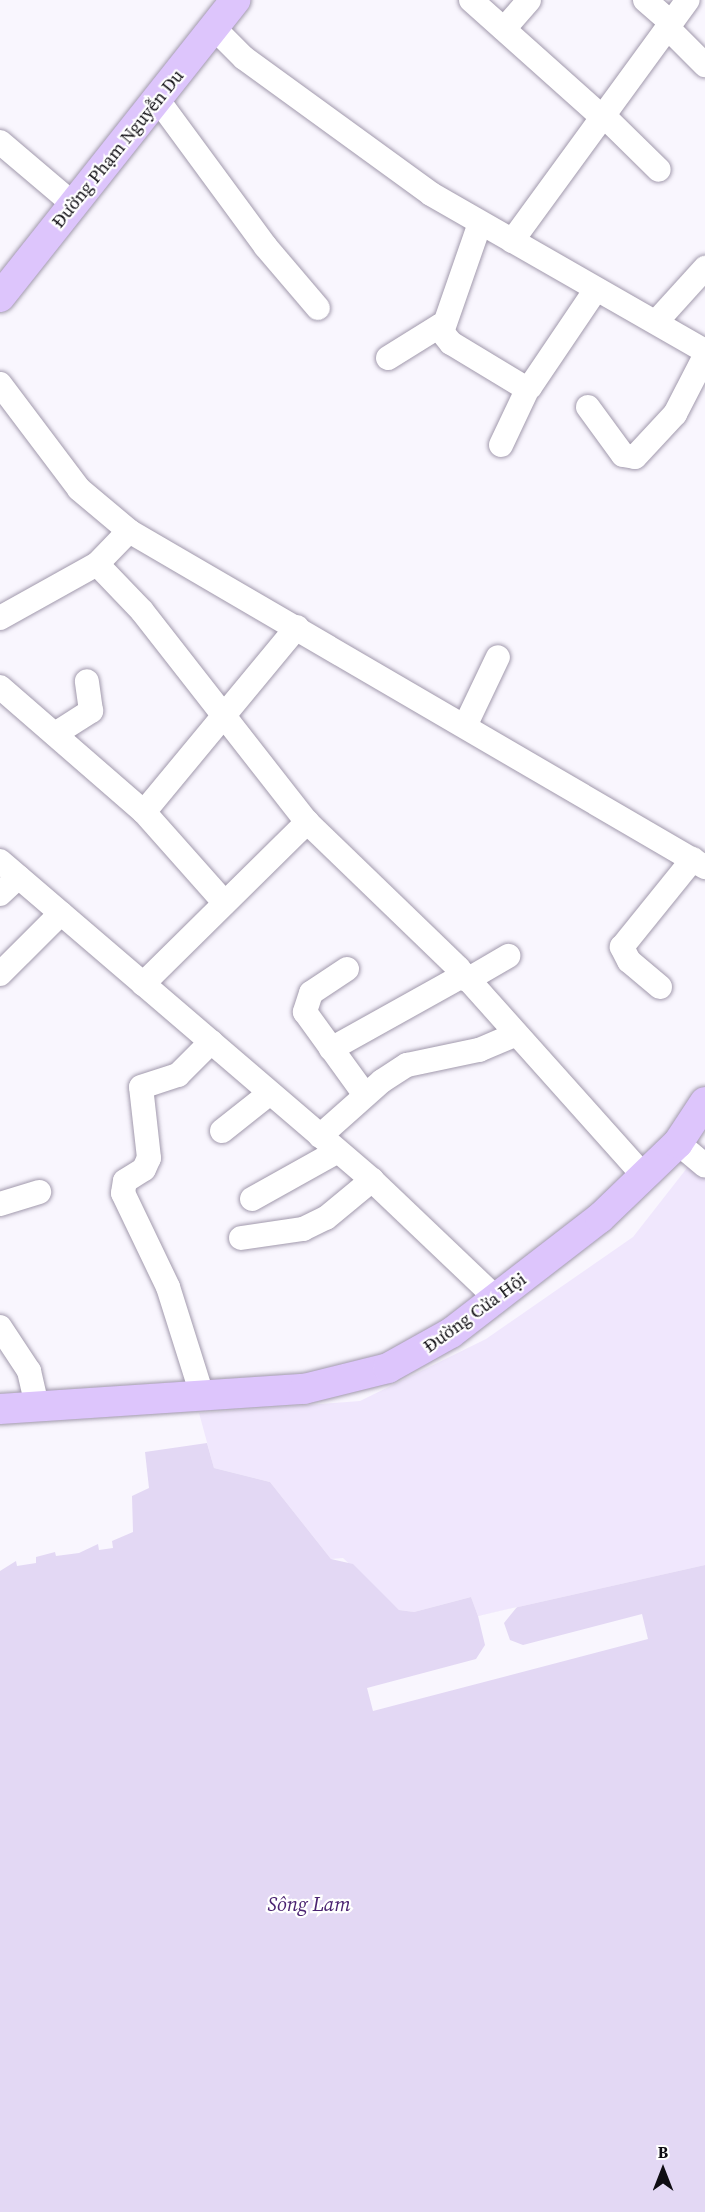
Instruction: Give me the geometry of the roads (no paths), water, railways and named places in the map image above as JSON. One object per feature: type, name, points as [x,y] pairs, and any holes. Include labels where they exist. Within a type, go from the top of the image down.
[{"type":"main road","name":"Đường Phạm Nguyễn Du","points":[[0,297],[236,0]]},
{"type":"main road","name":"Đường Cửa Hội","points":[[0,1409],[196,1399],[304,1389],[365,1376],[421,1353],[497,1299],[645,1177],[678,1143],[705,1102]]},
{"type":"street","points":[[471,0],[603,116],[659,170]]},
{"type":"street","points":[[504,29],[529,0]]},
{"type":"street","points":[[645,0],[705,65]]},
{"type":"street","points":[[512,241],[688,0]]},
{"type":"street","points":[[214,28],[244,58],[431,195],[657,321],[705,351]]},
{"type":"street","points":[[158,100],[266,247],[318,308]]},
{"type":"street","points":[[0,141],[73,204]]},
{"type":"street","points":[[388,358],[441,325],[480,223]]},
{"type":"street","points":[[657,321],[705,268]]},
{"type":"street","points":[[501,445],[528,388],[596,289]]},
{"type":"street","points":[[441,325],[451,343],[528,388]]},
{"type":"street","points":[[588,407],[622,454],[634,458],[675,414],[705,356]]},
{"type":"street","points":[[0,384],[79,489],[129,531],[466,724],[699,863],[622,946],[629,961],[660,987]]},
{"type":"street","points":[[0,618],[97,564],[129,531]]},
{"type":"street","points":[[97,564],[142,611],[307,822],[466,977],[514,1035],[645,1177]]},
{"type":"street","points":[[144,812],[297,627]]},
{"type":"street","points":[[466,724],[498,657]]},
{"type":"street","points":[[55,734],[91,711],[87,681]]},
{"type":"street","points":[[0,687],[144,812],[224,902]]},
{"type":"street","points":[[143,984],[307,822]]},
{"type":"street","points":[[0,894],[9,869],[372,1180],[497,1299]]},
{"type":"street","points":[[0,974],[61,913]]},
{"type":"street","points":[[331,1049],[508,956]]},
{"type":"street","points":[[347,969],[305,1002],[305,1012],[365,1095]]},
{"type":"street","points":[[252,1198],[329,1143],[365,1095],[407,1065],[479,1050],[514,1035]]},
{"type":"street","points":[[196,1399],[168,1287],[123,1193],[125,1181],[144,1169],[149,1158],[141,1087],[178,1075],[211,1042]]},
{"type":"street","points":[[222,1131],[270,1093]]},
{"type":"street","points":[[678,1143],[705,1166]]},
{"type":"street","points":[[241,1238],[303,1229],[327,1218],[372,1180]]},
{"type":"street","points":[[0,1204],[39,1192]]},
{"type":"street","points":[[0,1327],[29,1371],[37,1406]]},
{"type":"water","name":"Sông Lam","points":[[207,1443],[214,1468],[270,1482],[331,1559],[353,1564],[399,1610],[414,1612],[471,1597],[478,1616],[705,1565],[705,2212],[0,2212],[0,1571],[16,1561],[17,1566],[36,1563],[36,1557],[55,1552],[56,1556],[79,1553],[98,1544],[99,1550],[113,1548],[112,1541],[133,1532],[132,1496],[149,1488],[145,1452]]}]
